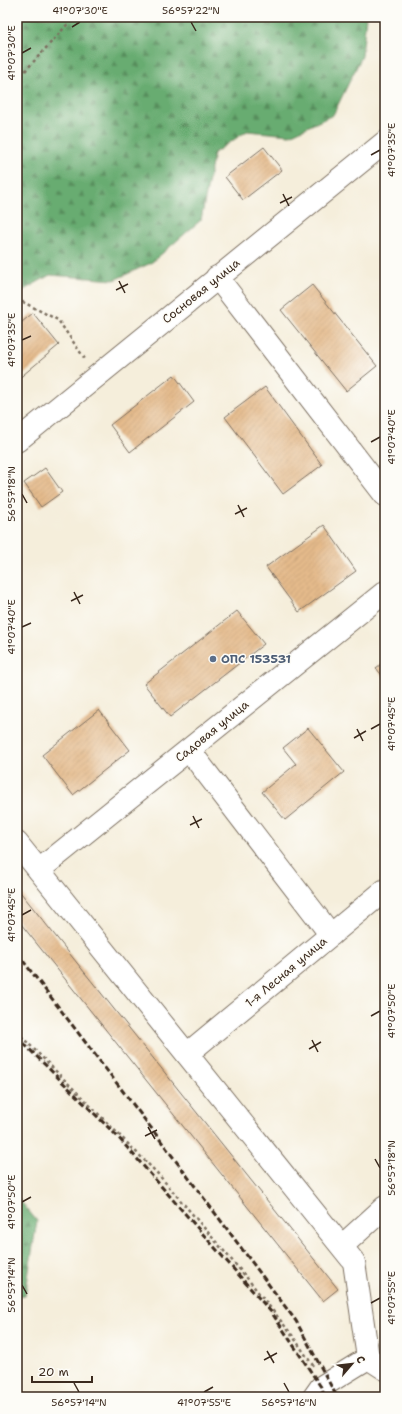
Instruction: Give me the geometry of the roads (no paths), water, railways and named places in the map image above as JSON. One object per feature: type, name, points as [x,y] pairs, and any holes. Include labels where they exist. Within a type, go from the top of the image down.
[{"type":"street","name":"Сосновая улица","points":[[17,441],[385,142]]},
{"type":"street","points":[[218,277],[385,494]]},
{"type":"street","name":"Садовая улица","points":[[39,870],[385,592]]},
{"type":"street","points":[[188,750],[331,935]]},
{"type":"street","points":[[17,843],[354,1262],[376,1364],[320,1391]]},
{"type":"street","name":"1-я Лесная улица","points":[[187,1054],[385,890]]},
{"type":"street","points":[[342,1246],[385,1207]]},
{"type":"railway","points":[[17,953],[296,1321],[337,1397]]},
{"type":"railway","points":[[17,1037],[118,1137],[272,1313],[321,1387],[325,1397]]},
{"type":"place","name":"ОПС 153531","points":[[213,659]]}]
